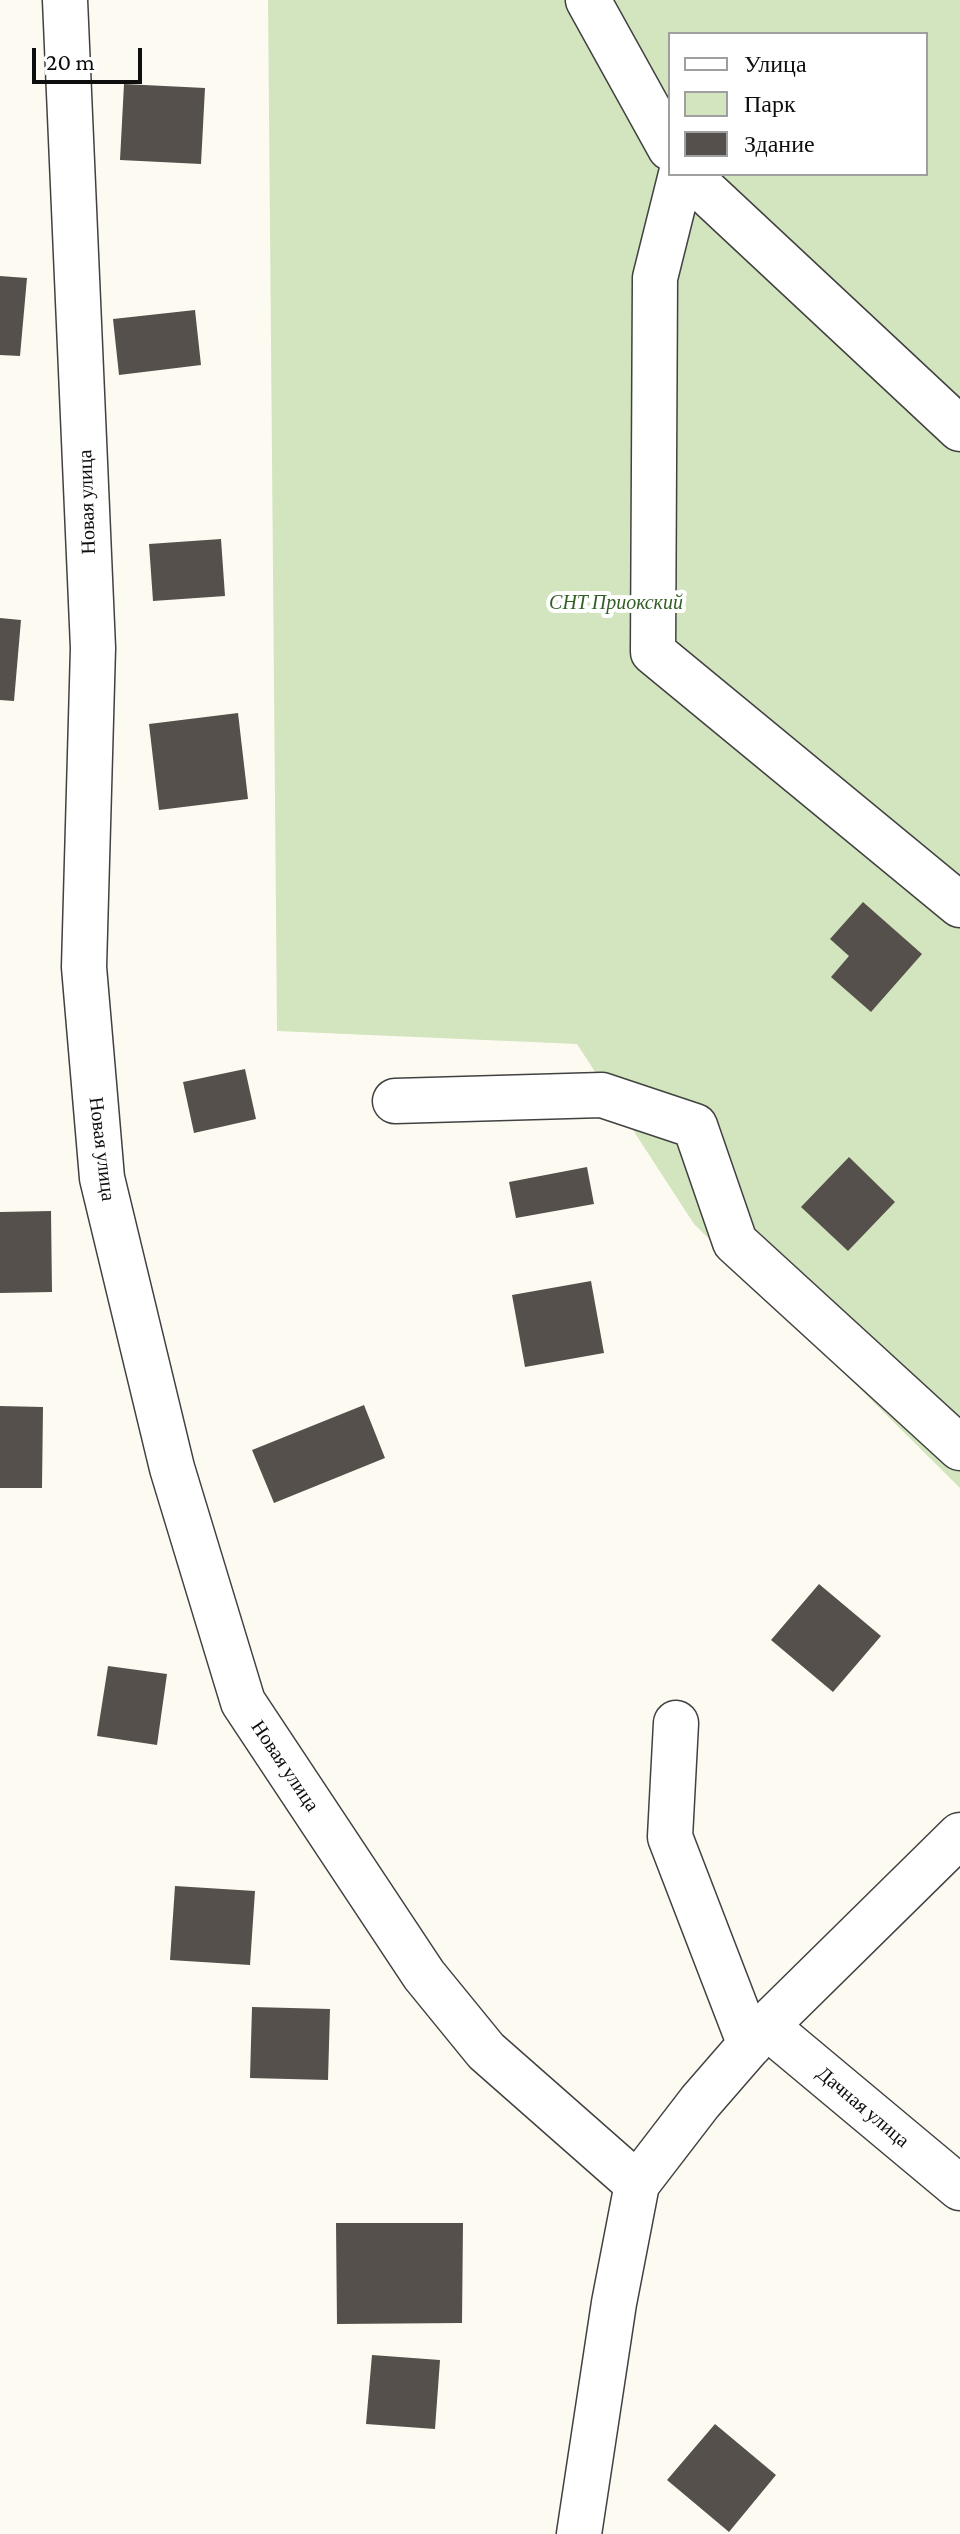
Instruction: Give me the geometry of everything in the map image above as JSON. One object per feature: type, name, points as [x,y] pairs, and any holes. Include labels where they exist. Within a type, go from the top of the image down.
[{"type":"street","name":"Новая улица","points":[[65,0],[93,648],[84,967],[102,1178],[172,1468],[243,1702],[424,1975],[486,2051],[637,2184]]},
{"type":"street","points":[[588,0],[668,144]]},
{"type":"street","points":[[683,176],[655,278],[653,652],[960,905]]},
{"type":"street","points":[[686,176],[960,429]]},
{"type":"street","points":[[395,1101],[602,1095],[695,1126],[735,1242],[960,1448]]},
{"type":"street","points":[[676,1723],[670,1837],[758,2036]]},
{"type":"street","points":[[579,2534],[614,2303],[637,2184],[700,2102],[758,2036],[960,1835]]},
{"type":"street","name":"Дачная улица","points":[[758,2036],[960,2188]]},
{"type":"green space","name":"СНТ Приокский","points":[[268,0],[960,0],[960,1488],[694,1224],[577,1044],[277,1031]]},
{"type":"building","points":[[124,84],[205,88],[201,164],[120,160]]},
{"type":"building","points":[[0,276],[27,278],[20,356],[0,355]]},
{"type":"building","points":[[195,310],[201,365],[119,375],[113,319]]},
{"type":"building","points":[[221,539],[225,596],[153,601],[149,544]]},
{"type":"building","points":[[0,618],[21,620],[14,701],[0,700]]},
{"type":"building","points":[[238,713],[248,799],[159,810],[149,724]]},
{"type":"building","points":[[863,902],[922,954],[871,1012],[831,977],[849,956],[830,939]]},
{"type":"building","points":[[245,1069],[256,1119],[194,1133],[183,1082]]},
{"type":"building","points":[[849,1157],[895,1202],[848,1251],[801,1207]]},
{"type":"building","points":[[587,1167],[594,1204],[516,1218],[509,1182]]},
{"type":"building","points":[[51,1211],[52,1292],[0,1293],[0,1212]]},
{"type":"building","points":[[591,1281],[604,1353],[525,1367],[512,1295]]},
{"type":"building","points":[[364,1405],[385,1458],[274,1503],[252,1450]]},
{"type":"building","points":[[0,1406],[43,1407],[42,1488],[0,1488]]},
{"type":"building","points":[[819,1584],[881,1636],[833,1692],[771,1640]]},
{"type":"building","points":[[108,1666],[167,1674],[157,1745],[97,1736]]},
{"type":"building","points":[[175,1886],[255,1891],[250,1965],[170,1960]]},
{"type":"building","points":[[252,2007],[330,2009],[328,2080],[250,2078]]},
{"type":"building","points":[[336,2223],[463,2223],[462,2323],[337,2324]]},
{"type":"building","points":[[372,2355],[440,2360],[435,2429],[366,2424]]},
{"type":"building","points":[[715,2424],[776,2475],[729,2532],[667,2480]]}]
